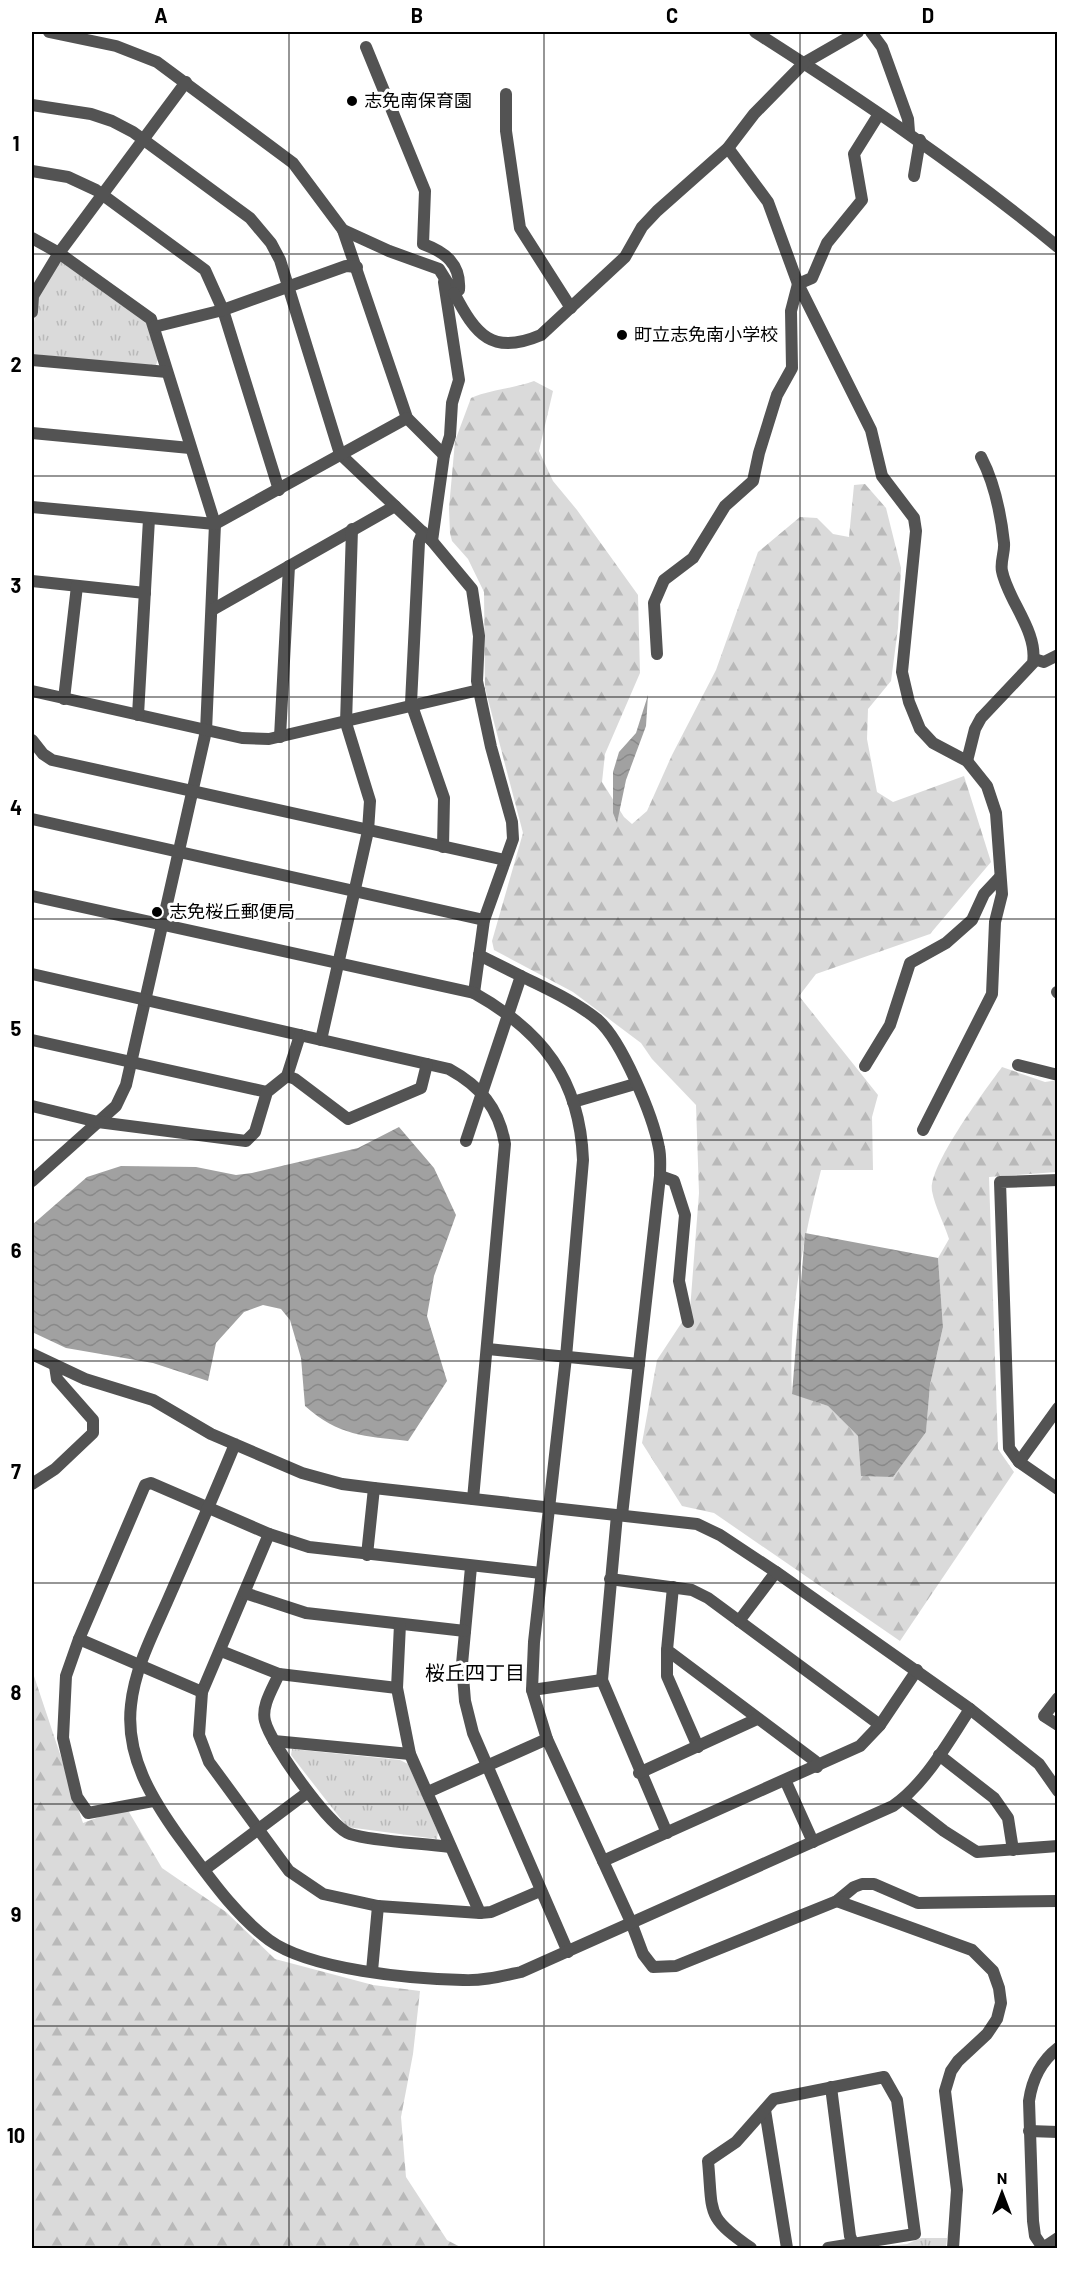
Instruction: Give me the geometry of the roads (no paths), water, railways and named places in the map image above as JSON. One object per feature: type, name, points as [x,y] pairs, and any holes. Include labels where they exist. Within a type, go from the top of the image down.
[{"type":"street","points":[[49,32],[116,46],[157,62],[293,163],[343,230],[407,418],[444,455]]},
{"type":"street","points":[[755,32],[909,132],[996,196],[1058,247]]},
{"type":"street","points":[[343,230],[389,251],[440,269],[470,323],[480,334],[490,340],[505,344],[524,342],[541,335],[625,257],[642,227],[728,148],[754,114],[804,63],[858,32]]},
{"type":"street","points":[[871,32],[882,47],[908,119],[909,132]]},
{"type":"street","points":[[366,47],[425,191],[423,244],[441,250],[450,258],[459,279],[459,290],[454,292]]},
{"type":"street","points":[[32,312],[32,296],[58,253],[186,82]]},
{"type":"street","points":[[507,94],[507,131],[520,228],[571,308]]},
{"type":"street","points":[[32,105],[91,114],[112,120],[143,138],[250,218],[271,243],[290,286],[340,454],[428,537],[472,589],[479,636],[479,690],[491,747],[512,822],[513,839],[484,920],[474,993]]},
{"type":"street","points":[[798,284],[812,278],[826,243],[862,200],[854,154],[879,114]]},
{"type":"street","points":[[914,176],[920,140]]},
{"type":"street","points":[[728,148],[768,202],[798,284],[871,430],[882,476],[914,518],[916,531],[902,672],[909,702],[920,729],[933,744],[967,761],[987,786],[996,813],[999,878],[1002,894],[995,922],[992,994],[923,1130]]},
{"type":"street","points":[[32,171],[68,177],[103,195],[205,270],[223,310],[279,490]]},
{"type":"street","points":[[32,238],[58,253],[151,319],[215,524],[206,731],[129,1062],[126,1084],[116,1106],[32,1181]]},
{"type":"street","points":[[154,327],[223,310],[346,266],[357,267]]},
{"type":"street","points":[[443,276],[459,380],[452,403],[450,436],[444,455],[428,537],[419,543],[411,707],[444,798],[446,824],[443,847]]},
{"type":"street","points":[[657,654],[654,603],[664,580],[693,558],[725,506],[753,481],[777,395],[792,368],[790,320],[798,284]]},
{"type":"street","points":[[32,360],[167,372]]},
{"type":"street","points":[[32,507],[215,524],[407,418]]},
{"type":"street","points":[[32,433],[190,448]]},
{"type":"street","points":[[967,761],[975,729],[981,718],[1033,663],[1034,659],[1030,639],[1002,570],[1005,545],[996,500],[981,458]]},
{"type":"street","points":[[212,610],[395,506]]},
{"type":"street","points":[[138,716],[149,519]]},
{"type":"street","points":[[321,1040],[368,831],[370,801],[346,723],[352,529]]},
{"type":"street","points":[[280,737],[289,566]]},
{"type":"street","points":[[32,581],[145,593]]},
{"type":"street","points":[[64,699],[78,586]]},
{"type":"street","points":[[1034,659],[1044,662],[1058,655]]},
{"type":"street","points":[[32,691],[242,738],[280,737],[479,690]]},
{"type":"street","points":[[32,740],[43,754],[52,760],[505,860]]},
{"type":"street","points":[[32,819],[354,893],[484,920]]},
{"type":"street","points":[[865,1066],[890,1025],[910,963],[946,943],[972,920],[984,894],[999,878]]},
{"type":"street","points":[[32,896],[474,993],[508,1012],[539,1041],[556,1065],[573,1102],[582,1129],[583,1160],[566,1357],[534,1642],[532,1690],[547,1739],[643,1954],[653,1967],[675,1966],[837,1901],[854,1887],[862,1884],[873,1884],[918,1903],[1058,1901]]},
{"type":"street","points":[[479,955],[582,1008],[600,1022],[612,1036],[635,1084],[645,1099],[657,1139],[660,1176],[639,1364],[610,1579],[602,1680],[639,1773],[667,1833]]},
{"type":"street","points":[[32,974],[449,1069],[482,1092],[496,1112],[505,1144],[488,1349],[472,1499]]},
{"type":"street","points":[[466,1141],[521,976]]},
{"type":"street","points":[[32,1106],[98,1122],[246,1141],[255,1132],[267,1092],[287,1076],[300,1035]]},
{"type":"street","points":[[32,1040],[267,1092]]},
{"type":"street","points":[[287,1076],[295,1079],[348,1119],[421,1088],[427,1064]]},
{"type":"street","points":[[1018,1065],[1058,1075]]},
{"type":"street","points":[[573,1102],[635,1084]]},
{"type":"street","points":[[660,1176],[674,1181],[685,1215],[679,1281],[688,1322]]},
{"type":"street","points":[[1058,1180],[1000,1182],[1009,1448],[1019,1462],[1058,1489]]},
{"type":"street","points":[[488,1349],[639,1364]]},
{"type":"street","points":[[32,1354],[85,1379],[153,1400],[211,1434],[302,1473],[342,1484],[698,1524],[720,1535],[776,1572],[970,1709],[1039,1764],[1058,1791]]},
{"type":"street","points":[[32,1484],[55,1469],[93,1433],[93,1420],[57,1379],[55,1366]]},
{"type":"street","points":[[1019,1462],[1058,1408]]},
{"type":"street","points":[[235,1444],[139,1666],[130,1707],[131,1731],[142,1777],[153,1801],[204,1870],[245,1921],[272,1942],[300,1956],[372,1971],[464,1980],[490,1979],[521,1972],[873,1817],[903,1799],[939,1755],[970,1709]]},
{"type":"street","points":[[153,1801],[87,1813],[77,1797],[63,1738],[66,1676],[79,1639],[145,1485],[151,1483],[269,1534],[309,1547],[471,1567],[541,1573]]},
{"type":"street","points":[[367,1555],[374,1488]]},
{"type":"street","points":[[269,1534],[202,1692],[199,1735],[209,1761],[289,1871],[306,1885],[341,1900],[378,1906],[491,1912],[540,1891]]},
{"type":"street","points":[[471,1567],[462,1664],[465,1701],[472,1733],[568,1952]]},
{"type":"street","points":[[739,1621],[776,1572]]},
{"type":"street","points":[[610,1579],[692,1590],[708,1598],[880,1725]]},
{"type":"street","points":[[673,1587],[667,1676],[698,1747]]},
{"type":"street","points":[[245,1593],[306,1613],[465,1631]]},
{"type":"street","points":[[400,1624],[397,1688],[410,1754],[480,1913]]},
{"type":"street","points":[[79,1639],[202,1692]]},
{"type":"street","points":[[667,1650],[815,1761],[817,1767]]},
{"type":"street","points":[[220,1651],[279,1674],[397,1688]]},
{"type":"street","points":[[603,1861],[786,1782],[860,1746],[880,1725],[916,1670]]},
{"type":"street","points":[[279,1674],[264,1709],[265,1722],[274,1741],[308,1792],[333,1822],[348,1833],[450,1847]]},
{"type":"street","points":[[532,1690],[602,1680]]},
{"type":"street","points":[[1058,1698],[1044,1716],[1058,1725]]},
{"type":"street","points":[[639,1773],[757,1719]]},
{"type":"street","points":[[428,1792],[547,1739]]},
{"type":"street","points":[[274,1741],[410,1754]]},
{"type":"street","points":[[939,1755],[994,1798],[1008,1818],[1013,1850]]},
{"type":"street","points":[[786,1782],[813,1842]]},
{"type":"street","points":[[204,1870],[308,1792]]},
{"type":"street","points":[[903,1799],[944,1831],[977,1852],[1058,1846]]},
{"type":"street","points":[[837,1901],[972,1950],[993,1971],[999,1988],[1001,2003],[997,2019],[987,2034],[958,2061],[951,2071],[945,2091],[957,2190],[953,2248]]},
{"type":"street","points":[[372,1971],[378,1906]]},
{"type":"street","points":[[1058,2048],[1041,2065],[1032,2084],[1029,2131],[1035,2236],[1043,2248],[1058,2238]]},
{"type":"street","points":[[751,2248],[722,2228],[713,2215],[708,2161],[736,2142],[774,2099],[884,2077],[897,2100],[915,2234],[854,2246],[828,2248]]},
{"type":"street","points":[[831,2087],[850,2236],[854,2246]]},
{"type":"street","points":[[765,2110],[787,2248]]},
{"type":"street","points":[[1029,2131],[1058,2132]]},
{"type":"water","points":[[648,695],[646,726],[626,780],[617,823],[613,813],[613,772],[619,752],[636,733]]},
{"type":"water","points":[[399,1127],[434,1168],[456,1215],[434,1276],[427,1316],[447,1381],[408,1441],[365,1436],[341,1429],[317,1416],[305,1406],[301,1358],[290,1320],[281,1309],[263,1305],[244,1312],[216,1343],[208,1381],[153,1363],[66,1348],[32,1332],[32,1225],[87,1177],[121,1166],[196,1167],[236,1175],[252,1173],[358,1148]]},
{"type":"water","points":[[805,1233],[938,1258],[943,1327],[930,1385],[926,1432],[893,1477],[861,1476],[858,1436],[828,1406],[792,1394]]},
{"type":"place","name":"志免南保育園","points":[[352,101]]},
{"type":"place","name":"町立志免南小学校","points":[[622,335]]},
{"type":"place","name":"志免桜丘郵便局","points":[[157,912]]},
{"type":"district","name":"桜丘四丁目","points":[[475,1673]]}]
